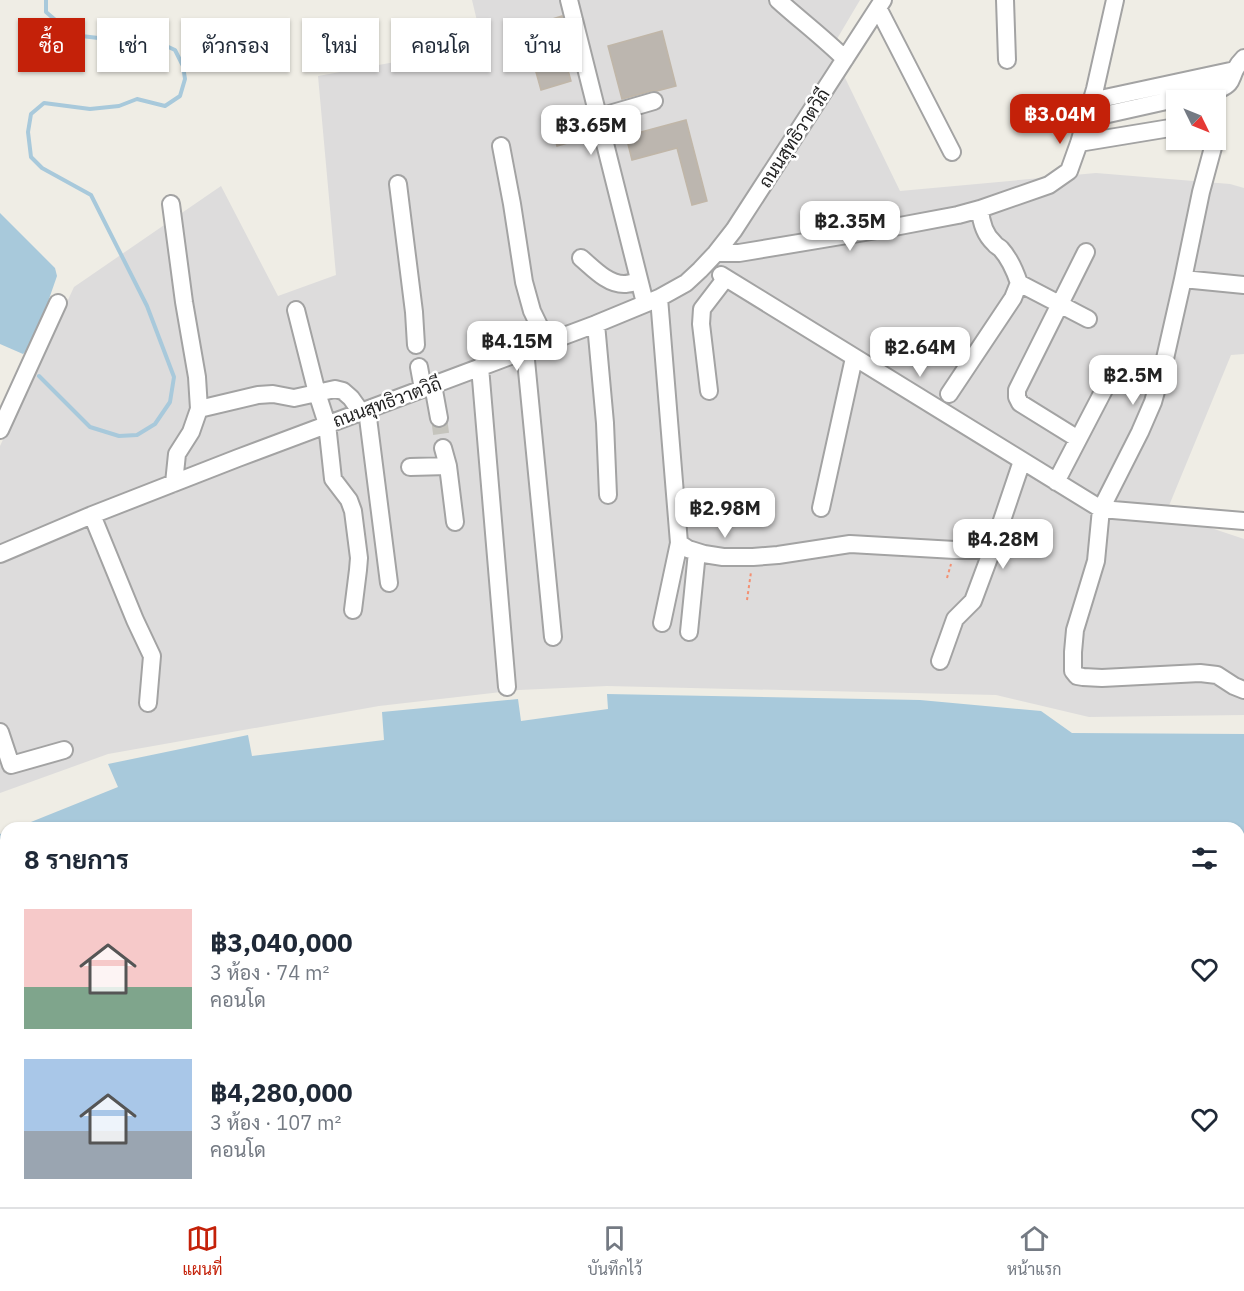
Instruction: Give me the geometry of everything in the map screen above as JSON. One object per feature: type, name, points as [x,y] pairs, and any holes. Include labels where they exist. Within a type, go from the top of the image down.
[{"type":"street","points":[[569,0],[639,281],[652,301],[679,543],[662,624]]},
{"type":"street","points":[[778,0],[845,59]]},
{"type":"street","points":[[1005,0],[1007,60]]},
{"type":"street","points":[[709,391],[701,324],[702,309],[719,271],[739,253],[958,215],[1049,185],[1069,171],[1091,102],[1115,0]]},
{"type":"street","points":[[880,4],[952,152]]},
{"type":"street","name":"ถนนสุทธิวาตวิถี","points":[[0,554],[174,483],[596,324],[652,301],[686,283],[719,271],[734,230],[880,4]]},
{"type":"street","points":[[1091,102],[1239,64]]},
{"type":"street","points":[[1086,119],[1220,89],[1233,79],[1239,64]]},
{"type":"street","points":[[599,117],[654,101]]},
{"type":"street","points":[[1079,143],[1166,129]]},
{"type":"street","points":[[501,146],[513,204],[524,282],[532,310],[547,342]]},
{"type":"street","points":[[1212,150],[1164,363],[1153,402],[1101,509],[1096,561],[1075,630],[1072,671],[1077,676],[1102,678],[1200,673],[1217,675],[1244,690]]},
{"type":"street","points":[[398,184],[416,345]]},
{"type":"street","points":[[171,204],[197,377],[199,409],[191,432],[177,454],[174,483]]},
{"type":"street","points":[[944,401],[1013,298],[1019,283],[1014,268],[1002,250],[986,234],[981,221],[980,209]]},
{"type":"street","points":[[1078,439],[1020,403],[1017,390],[1086,252]]},
{"type":"street","points":[[719,271],[733,273],[739,253]]},
{"type":"street","points":[[581,258],[613,282],[623,284],[639,281]]},
{"type":"street","points":[[719,271],[854,358],[944,401],[1022,461],[1101,509],[1244,520]]},
{"type":"street","points":[[1183,279],[1244,285]]},
{"type":"street","points":[[1019,283],[1088,319]]},
{"type":"street","points":[[0,430],[58,303]]},
{"type":"street","points":[[296,310],[327,424],[333,479],[353,511],[359,558],[353,610]]},
{"type":"street","points":[[596,324],[605,423],[608,495]]},
{"type":"street","points":[[525,350],[553,637]]},
{"type":"street","points":[[821,508],[854,358]]},
{"type":"street","points":[[419,367],[439,418]]},
{"type":"street","points":[[480,367],[507,687]]},
{"type":"street","points":[[1056,482],[1107,384]]},
{"type":"street","points":[[199,409],[258,395],[273,394],[294,398],[335,389],[343,391],[351,398],[364,411],[389,583]]},
{"type":"street","points":[[443,448],[448,466],[455,522]]},
{"type":"street","points":[[940,661],[955,619],[973,601],[1022,461]]},
{"type":"street","points":[[410,467],[448,466]]},
{"type":"street","points":[[92,515],[152,656],[148,703]]},
{"type":"street","points":[[679,543],[697,552],[723,557],[778,555],[850,544],[992,550]]},
{"type":"street","points":[[689,632],[697,552]]},
{"type":"street","points":[[0,732],[6,767],[64,750]]},
{"type":"path","points":[[747,600],[753,557]]},
{"type":"shaded area","points":[[472,0],[860,0],[831,49],[900,191],[1096,173],[1230,184],[1244,188],[1244,354],[1231,355],[1166,513],[1244,539],[1244,715],[1089,717],[996,695],[607,686],[519,690],[379,706],[108,754],[0,793],[0,446],[74,287],[221,186],[278,296],[336,275],[318,76],[340,72],[379,72],[379,65],[391,63],[391,72],[491,72],[491,18],[476,18]]},
{"type":"water","points":[[0,213],[55,268],[57,276],[33,345],[23,354],[0,344]]},
{"type":"water","points":[[607,694],[920,700],[1041,711],[1072,733],[1244,734],[1244,822],[31,822],[118,787],[108,764],[248,735],[252,756],[384,740],[382,712],[518,699],[521,721],[608,709]]},
{"type":"building","points":[[662,31],[676,86],[622,99],[608,46]]},
{"type":"building","points":[[536,72],[568,72],[571,81],[541,90]]},
{"type":"building","points":[[586,110],[592,136],[557,146],[550,120]]},
{"type":"building","points":[[686,120],[707,201],[692,205],[677,148],[632,160],[626,136]]},
{"type":"waterway","points":[[39,376],[90,427],[119,436],[137,435],[155,424],[170,402],[174,377],[147,306],[91,195],[42,168],[31,157],[28,132],[31,114],[44,103],[90,109],[119,106],[137,99],[165,106],[180,96],[185,79],[183,66],[175,50],[151,39],[132,42],[73,35],[46,12],[46,0]]},
{"type":"tunnel","points":[[439,418],[443,448]]}]
